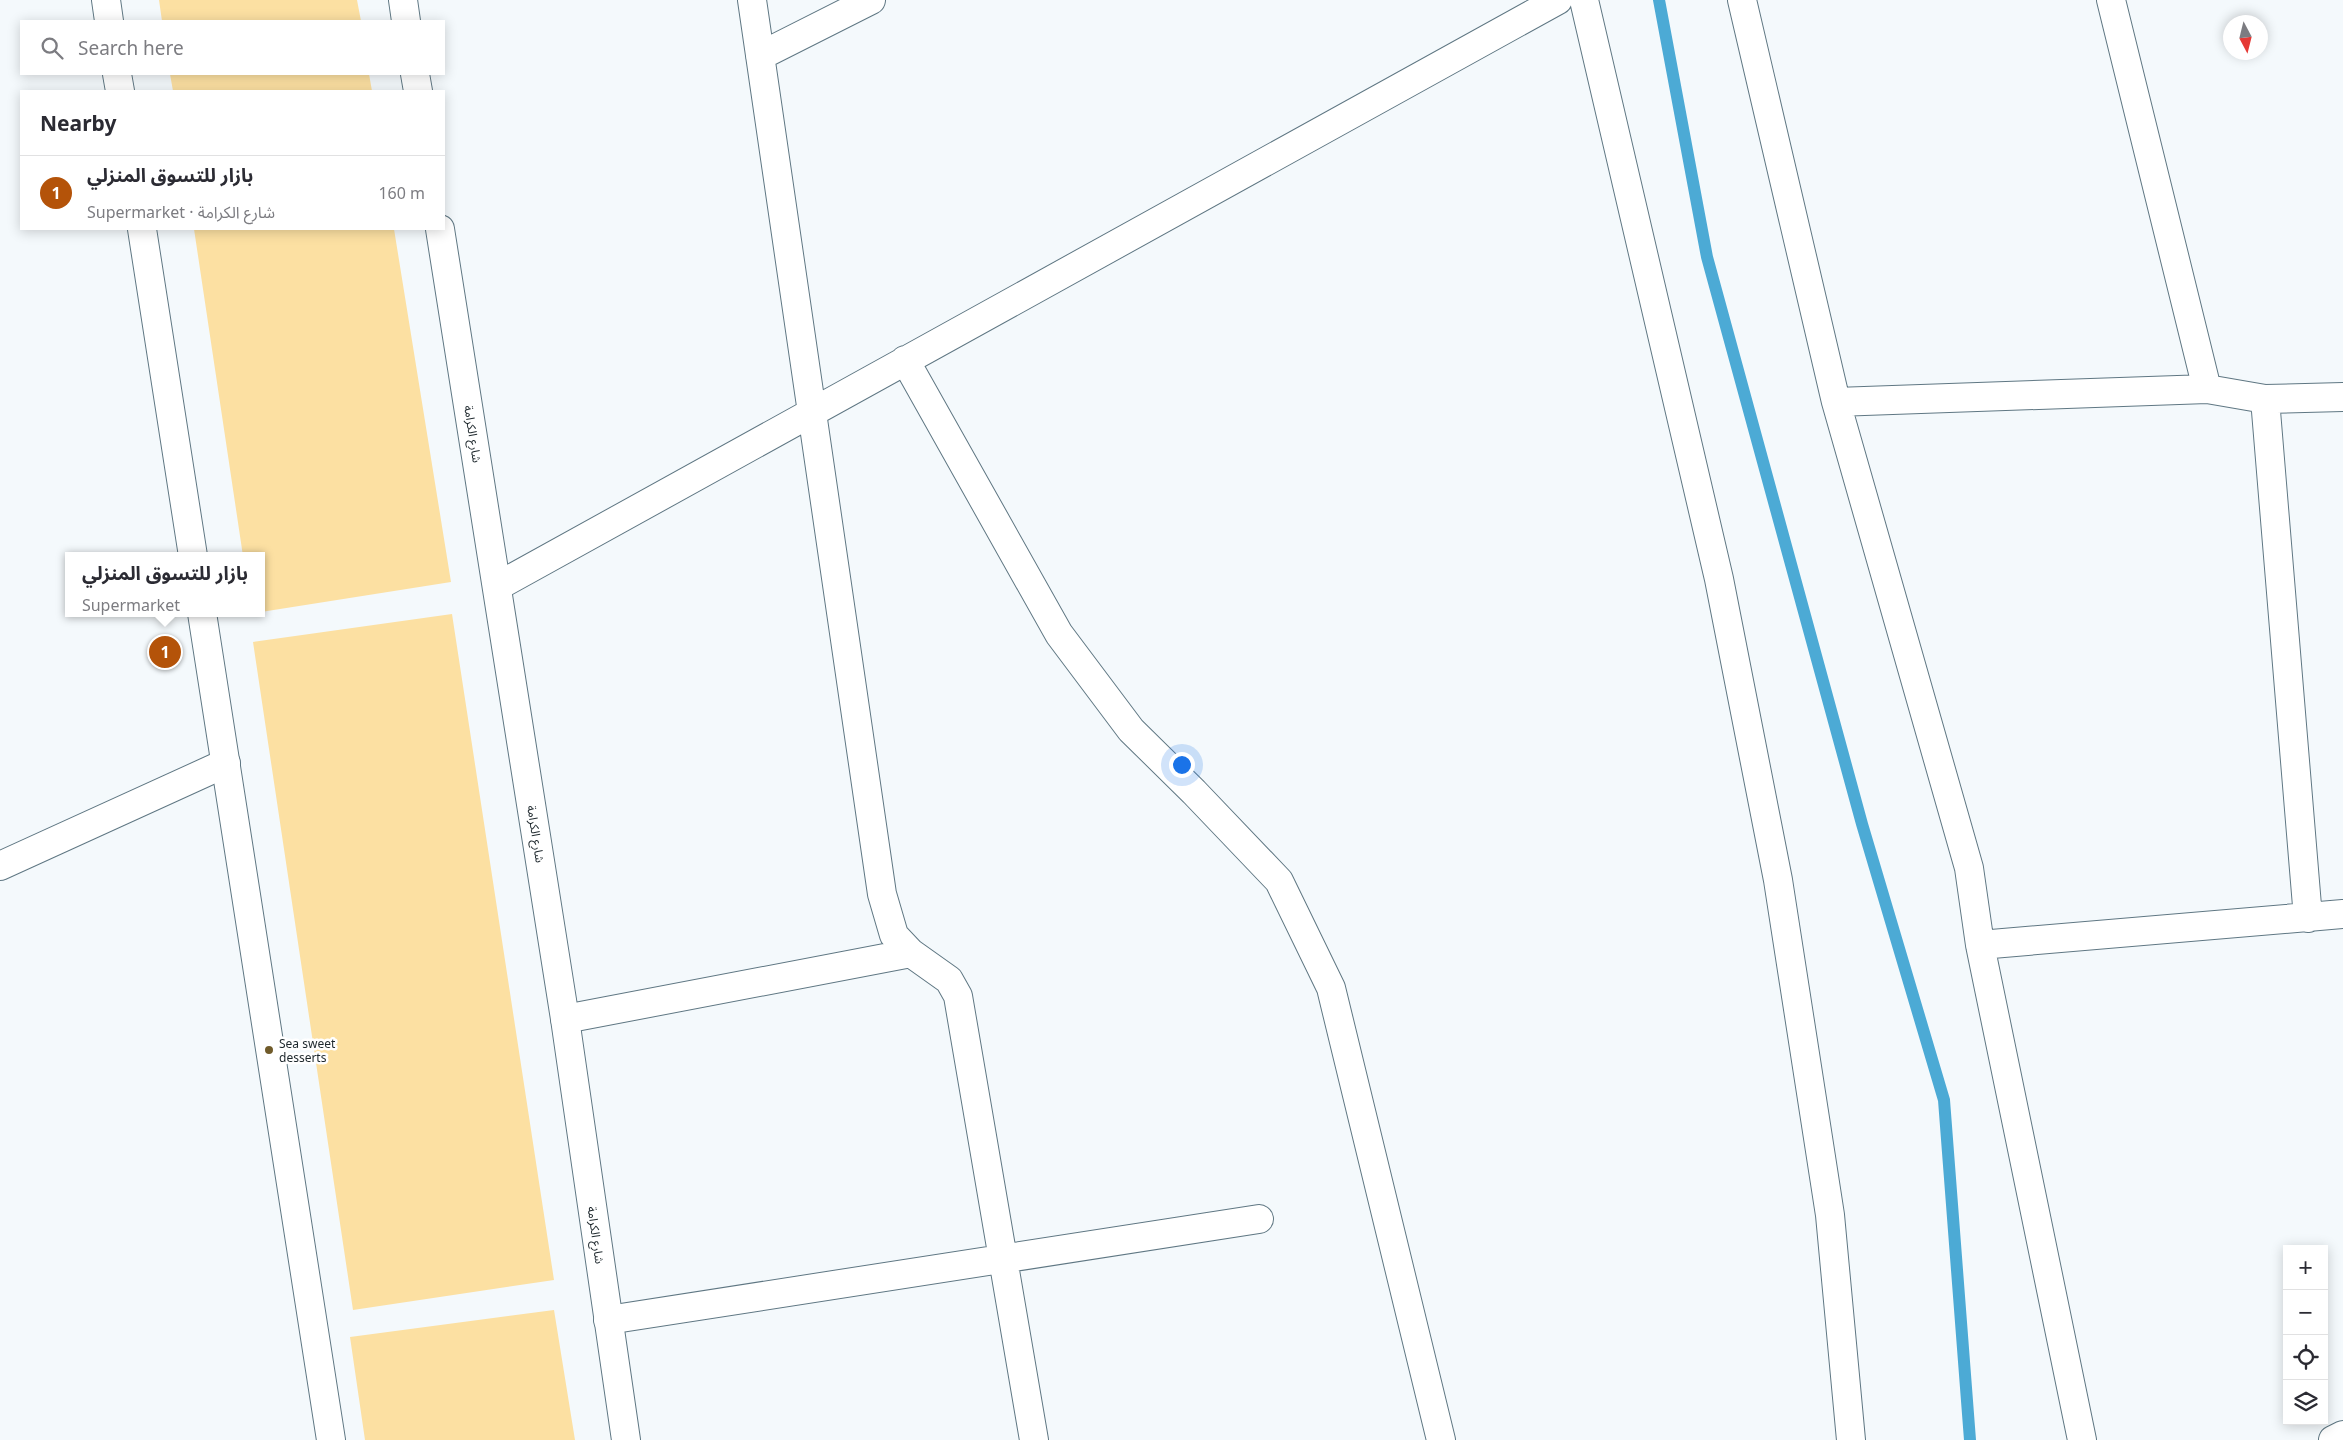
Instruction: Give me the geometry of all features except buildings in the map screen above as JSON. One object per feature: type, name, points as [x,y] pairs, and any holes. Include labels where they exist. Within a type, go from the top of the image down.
[{"type":"street","points":[[106,0],[109,20]]},
{"type":"street","points":[[403,0],[406,20]]},
{"type":"street","points":[[752,0],[882,894],[894,935],[911,953],[949,980],[958,996],[1034,1440]]},
{"type":"street","points":[[760,56],[872,0]]},
{"type":"street","points":[[498,586],[1558,0]]},
{"type":"street","points":[[1584,0],[1719,579],[1778,880],[1830,1215],[1851,1440]]},
{"type":"street","points":[[1742,0],[1836,402],[1969,868],[1980,945],[2082,1440]]},
{"type":"street","points":[[2111,0],[2207,389]]},
{"type":"street","points":[[118,75],[120,90]]},
{"type":"street","points":[[415,75],[418,90]]},
{"type":"street","points":[[142,230],[192,552]]},
{"type":"street","name":"شارع الكرامة","points":[[440,230],[565,1019],[626,1440]]},
{"type":"street","points":[[905,360],[1059,634],[1131,730],[1194,792],[1279,881],[1331,988],[1441,1440]]},
{"type":"street","points":[[1836,402],[2207,389],[2265,399],[2343,397]]},
{"type":"street","points":[[2265,399],[2308,918]]},
{"type":"street","points":[[203,617],[331,1440]]},
{"type":"street","points":[[0,866],[226,763]]},
{"type":"street","points":[[1980,945],[2343,914]]},
{"type":"street","points":[[565,1019],[911,953]]},
{"type":"street","points":[[608,1320],[1260,1219]]},
{"type":"street","points":[[2333,1440],[2343,1435]]},
{"type":"shaded area","points":[[159,0],[357,0],[361,20],[162,20]]},
{"type":"shaded area","points":[[170,75],[369,75],[372,90],[173,90]]},
{"type":"shaded area","points":[[194,230],[394,230],[451,582],[265,611],[265,552],[242,552]]},
{"type":"shaded area","points":[[452,614],[554,1280],[353,1310],[253,642]]},
{"type":"shaded area","points":[[554,1310],[575,1440],[365,1440],[350,1337]]},
{"type":"waterway","points":[[1659,0],[1707,257],[1862,824],[1944,1100],[1970,1440]]},
{"type":"place","name":"بازار للتسوق المنزلي","points":[[165,652]]},
{"type":"place","name":"Sea sweet desserts","points":[[269,1050]]}]
